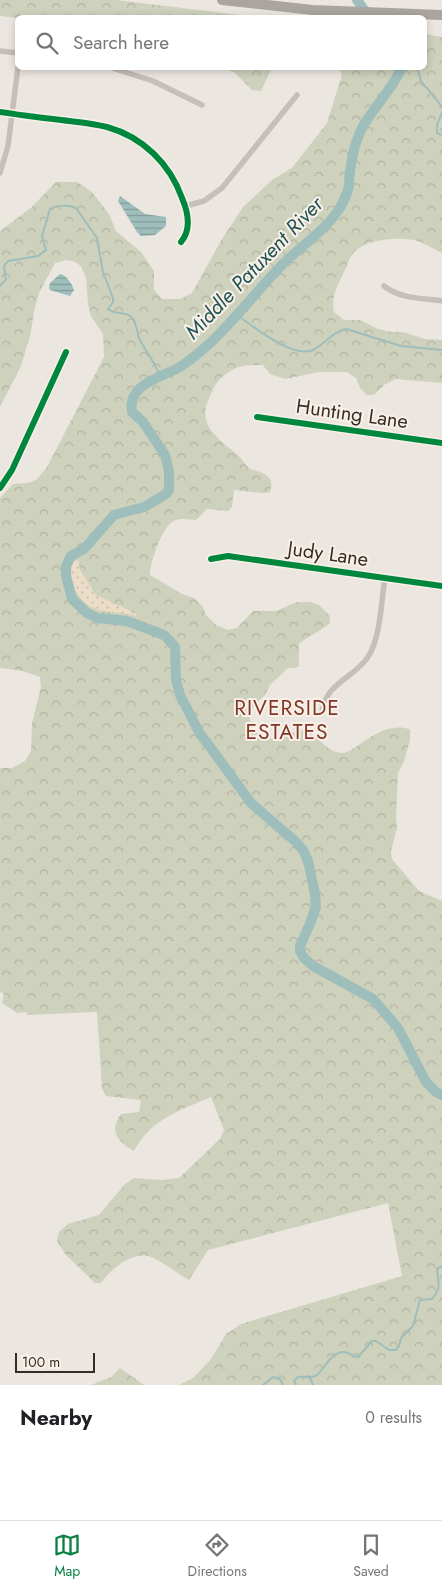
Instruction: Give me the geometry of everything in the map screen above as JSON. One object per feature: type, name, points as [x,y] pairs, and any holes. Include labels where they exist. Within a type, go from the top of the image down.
[{"type":"highway","points":[[224,0],[314,10],[442,15]]},
{"type":"street","points":[[0,51],[15,53]]},
{"type":"street","points":[[0,173],[8,146],[18,70]]},
{"type":"street","points":[[118,70],[154,81],[202,104]]},
{"type":"street","points":[[186,206],[204,200],[222,188],[297,95]]},
{"type":"street","points":[[0,112],[106,127],[129,135],[149,149],[167,168],[186,206],[188,225],[185,238],[181,242]]},
{"type":"street","points":[[384,286],[390,291],[403,296],[442,301]]},
{"type":"street","points":[[0,488],[12,470],[66,352]]},
{"type":"street","name":"Hunting Lane","points":[[257,417],[442,443]]},
{"type":"street","name":"Judy Lane","points":[[211,559],[228,556],[442,586]]},
{"type":"street","points":[[322,711],[328,692],[359,666],[372,649],[385,578]]},
{"type":"green space","points":[[0,0],[116,0],[240,15],[15,15],[15,18],[0,16]]},
{"type":"green space","points":[[427,34],[442,37],[442,253],[421,242],[407,239],[381,240],[364,245],[349,259],[335,292],[333,306],[334,312],[344,320],[360,320],[378,329],[403,332],[425,339],[442,340],[442,383],[396,379],[384,385],[374,395],[367,395],[360,388],[356,378],[347,372],[319,372],[285,379],[270,374],[263,365],[249,365],[233,369],[218,381],[209,398],[206,408],[208,424],[212,432],[239,456],[248,467],[267,476],[271,483],[270,492],[234,490],[232,507],[228,511],[207,509],[196,520],[178,519],[171,523],[158,544],[150,575],[182,594],[194,598],[216,625],[228,630],[237,628],[253,611],[276,611],[297,602],[310,602],[319,605],[330,616],[330,623],[299,644],[299,667],[288,668],[270,685],[265,695],[256,703],[249,715],[253,728],[260,735],[274,739],[298,731],[307,732],[328,748],[343,753],[382,731],[395,728],[410,729],[410,740],[404,761],[398,773],[397,828],[391,851],[392,859],[419,891],[442,901],[442,1385],[179,1385],[193,1378],[211,1359],[226,1334],[241,1324],[402,1276],[388,1203],[208,1250],[189,1280],[156,1259],[137,1256],[116,1267],[101,1283],[95,1283],[65,1254],[57,1241],[59,1232],[68,1224],[99,1215],[125,1184],[134,1178],[162,1180],[179,1178],[220,1139],[224,1130],[211,1097],[167,1117],[157,1124],[141,1140],[134,1151],[119,1140],[115,1126],[121,1114],[139,1112],[141,1100],[106,1096],[102,1089],[97,1012],[27,1015],[27,1012],[17,1013],[2,1003],[4,994],[0,992],[0,768],[12,768],[25,761],[31,751],[32,723],[41,687],[40,677],[23,671],[0,668],[0,498],[13,484],[28,483],[36,480],[47,467],[104,357],[103,334],[91,316],[86,278],[81,266],[73,261],[66,260],[55,263],[39,293],[31,332],[21,366],[0,407],[0,231],[32,207],[56,182],[77,182],[91,191],[109,214],[116,231],[141,252],[154,271],[154,290],[162,299],[180,299],[192,293],[222,239],[243,207],[272,180],[292,168],[327,123],[342,75],[340,70],[427,70]]},
{"type":"green space","points":[[228,70],[271,70],[261,91],[252,90],[234,72]]},
{"type":"green space","points":[[120,1368],[144,1385],[91,1385],[111,1377]]},
{"type":"sand","points":[[78,560],[80,570],[96,595],[135,613],[138,617],[103,611],[88,605],[77,593],[71,578],[73,562]]},
{"type":"water","points":[[120,196],[145,214],[166,217],[166,226],[155,235],[141,236],[118,201]]},
{"type":"water","points":[[60,274],[71,283],[74,290],[70,296],[50,290],[49,288],[50,283]]},
{"type":"waterway","name":"Middle Patuxent River","points":[[357,0],[368,15]]},
{"type":"waterway","name":"Middle Patuxent River","points":[[400,70],[360,133],[353,154],[348,191],[335,215],[281,266],[211,342],[183,365],[148,382],[135,394],[132,402],[132,412],[143,422],[165,455],[169,471],[169,490],[166,494],[144,507],[114,515],[84,549],[71,556],[66,566],[66,576],[72,599],[87,613],[97,618],[127,621],[164,635],[175,647],[176,680],[180,695],[199,732],[251,803],[296,842],[303,850],[308,861],[316,907],[300,946],[300,951],[304,958],[313,966],[373,999],[398,1028],[426,1082],[442,1095]]},
{"type":"waterway","points":[[418,70],[420,79],[442,107]]},
{"type":"waterway","points":[[442,113],[437,125],[437,133],[442,135]]},
{"type":"waterway","points":[[0,286],[6,279],[4,266],[8,261],[38,256],[46,250],[42,236],[50,209],[63,206],[76,208],[97,238],[103,272],[113,298],[113,302],[108,309],[127,315],[134,320],[139,338],[160,376]]},
{"type":"waterway","points":[[237,315],[263,334],[285,346],[305,352],[313,350],[337,332],[346,329],[401,346],[442,350]]},
{"type":"waterway","points":[[296,1385],[294,1381],[298,1377],[315,1376],[332,1357],[339,1353],[346,1352],[358,1357],[372,1341],[376,1341],[389,1350],[396,1350],[401,1338],[413,1326],[420,1300],[432,1299],[437,1291],[439,1285],[437,1269],[442,1266]]},
{"type":"waterway","points":[[309,1376],[313,1385]]},
{"type":"waterway","points":[[263,1385],[273,1377],[280,1379],[283,1385]]},
{"type":"cycle path","points":[[0,112],[107,127],[143,145],[154,154],[170,174],[184,203],[188,226],[181,242]]},
{"type":"cycle path","points":[[0,488],[12,470],[66,352]]},
{"type":"cycle path","points":[[257,417],[442,443]]},
{"type":"cycle path","points":[[211,559],[228,556],[442,586]]},
{"type":"district","name":"RIVERSIDE ESTATES","points":[[287,720]]}]
